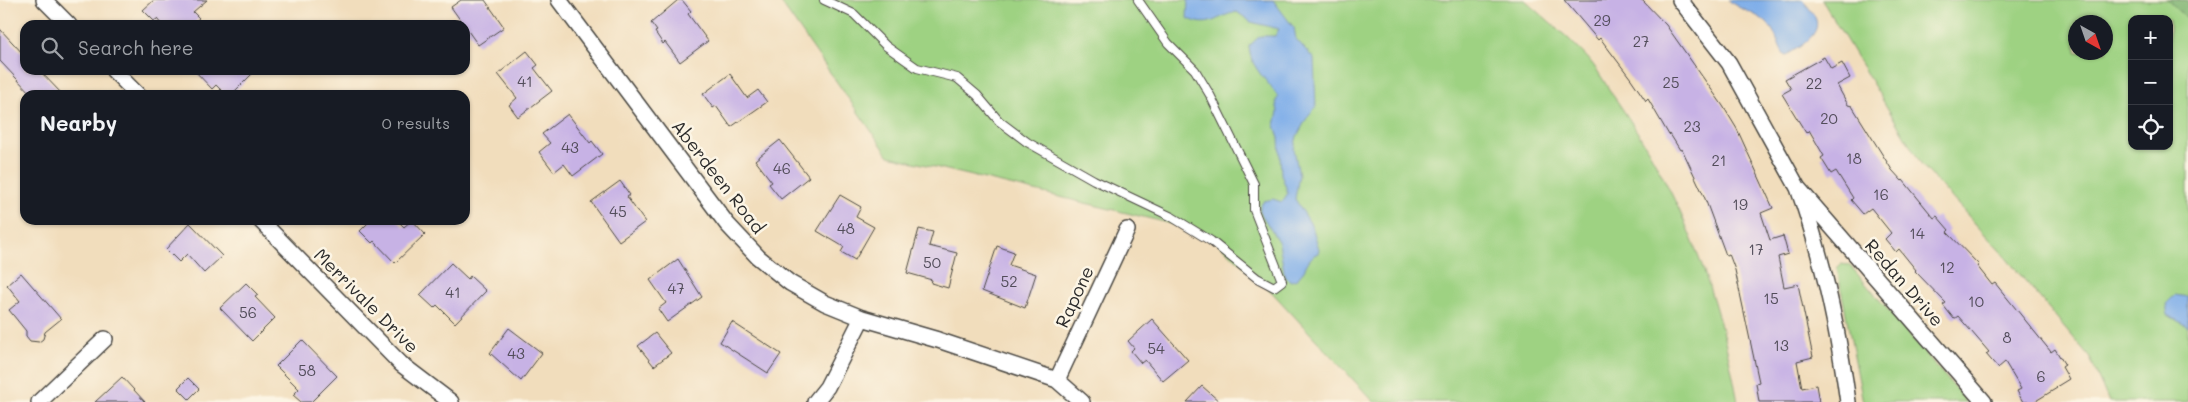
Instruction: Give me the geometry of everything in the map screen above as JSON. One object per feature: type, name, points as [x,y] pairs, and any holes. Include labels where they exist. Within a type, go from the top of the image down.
[{"type":"street","points":[[44,0],[64,20]]},
{"type":"street","name":"Aberdeen Road","points":[[559,0],[727,224],[758,257],[790,283],[825,303],[862,318],[938,340],[1057,380],[1082,402]]},
{"type":"street","name":"Redan Drive","points":[[1680,0],[1729,62],[1798,188],[1820,254],[1848,402]]},
{"type":"street","points":[[118,75],[133,90]]},
{"type":"street","name":"Redan Drive","points":[[1798,188],[1984,402]]},
{"type":"street","name":"Merrivale Drive","points":[[265,225],[401,364],[451,402]]},
{"type":"street","name":"Rapone","points":[[1057,380],[1127,230]]},
{"type":"street","points":[[816,402],[826,387],[862,318]]},
{"type":"street","points":[[39,402],[105,339]]},
{"type":"lane","points":[[824,0],[854,14],[886,46],[917,68],[957,78],[977,95],[999,122],[1026,142],[1094,180],[1172,217],[1211,241],[1257,278],[1274,287],[1282,281],[1254,210],[1254,184],[1195,70],[1168,42],[1138,0]]},
{"type":"green space","points":[[779,0],[1525,0],[1589,59],[1640,136],[1660,171],[1694,245],[1708,283],[1730,361],[1738,402],[1374,402],[1267,287],[1206,232],[889,156]]},
{"type":"green space","points":[[1822,0],[2188,0],[2188,402],[2109,402],[2089,356],[2001,252],[1922,165]]},
{"type":"green space","points":[[2167,0],[2188,0],[2188,20]]},
{"type":"green space","points":[[1841,264],[1848,265],[1853,269],[1967,402],[1863,402],[1837,268]]},
{"type":"water","points":[[1188,0],[1273,0],[1294,28],[1296,39],[1314,59],[1316,107],[1308,116],[1297,136],[1294,149],[1299,175],[1295,199],[1312,226],[1319,249],[1318,253],[1310,259],[1300,276],[1291,281],[1285,277],[1279,243],[1260,212],[1260,206],[1264,201],[1273,199],[1282,202],[1288,193],[1281,174],[1279,138],[1275,125],[1278,112],[1276,101],[1278,97],[1252,61],[1249,46],[1260,36],[1275,36],[1279,29],[1251,22],[1237,12],[1213,21],[1202,23],[1195,21],[1187,18]]},
{"type":"water","points":[[1728,0],[1803,0],[1815,17],[1817,26],[1811,37],[1785,56],[1773,30],[1766,22]]},
{"type":"water","points":[[2175,295],[2188,297],[2188,327],[2168,315],[2166,304]]},
{"type":"building","points":[[154,0],[207,0],[193,12],[199,18],[197,20],[153,20],[143,10]]},
{"type":"building","points":[[461,0],[485,0],[504,27],[478,45],[470,34],[470,20],[460,20],[451,7]]},
{"type":"building","points":[[678,0],[682,0],[691,11],[688,14],[708,41],[680,62],[665,42],[663,44],[651,23]]},
{"type":"building","points":[[1564,0],[1642,0],[1666,25],[1723,106],[1737,129],[1773,208],[1761,213],[1770,240],[1783,236],[1788,254],[1778,257],[1784,287],[1798,284],[1813,357],[1797,361],[1802,388],[1816,385],[1819,402],[1759,402],[1756,383],[1759,382],[1735,270],[1729,254],[1726,255],[1704,196],[1682,149],[1680,150],[1669,135],[1648,99],[1646,101],[1600,38],[1598,40]]},
{"type":"building","points":[[0,29],[20,51],[20,75],[44,75],[58,90],[27,90],[0,61]]},
{"type":"building","points":[[527,51],[538,65],[534,68],[552,91],[518,117],[509,105],[517,98],[498,74]]},
{"type":"building","points":[[1824,57],[1831,69],[1842,63],[1850,78],[1837,85],[1848,105],[1852,106],[1892,170],[1903,180],[1934,218],[1937,216],[1949,230],[1947,232],[1979,265],[1977,266],[1992,285],[1995,283],[2051,352],[2055,349],[2065,365],[2062,367],[2069,379],[2057,388],[2034,402],[2023,402],[2017,391],[2021,389],[2005,362],[1998,368],[1986,354],[1989,352],[1958,316],[1954,319],[1943,305],[1946,303],[1915,271],[1899,249],[1896,252],[1885,239],[1891,233],[1871,208],[1863,214],[1851,200],[1853,198],[1836,171],[1831,174],[1821,158],[1824,156],[1809,130],[1806,133],[1782,94],[1791,89],[1785,79]]},
{"type":"building","points":[[730,74],[747,98],[758,90],[767,102],[731,127],[716,106],[713,108],[703,94]]},
{"type":"building","points":[[199,75],[251,75],[236,90],[221,90],[216,85],[212,89]]},
{"type":"building","points":[[568,114],[590,143],[592,141],[602,154],[573,176],[564,164],[554,172],[539,152],[550,143],[542,134]]},
{"type":"building","points":[[780,140],[809,177],[781,199],[769,184],[772,182],[755,160]]},
{"type":"building","points":[[620,181],[630,195],[627,197],[645,222],[619,241],[591,202]]},
{"type":"building","points":[[840,195],[861,207],[856,217],[874,227],[855,260],[841,252],[844,247],[817,231]]},
{"type":"building","points":[[188,225],[192,225],[222,256],[204,273],[187,254],[179,262],[166,249]]},
{"type":"building","points":[[366,225],[402,225],[404,227],[406,225],[417,225],[425,234],[395,263],[374,241],[372,243],[360,231]]},
{"type":"building","points":[[919,229],[933,232],[929,246],[957,253],[948,288],[931,283],[932,280],[907,273]]},
{"type":"building","points":[[997,246],[1014,252],[1009,265],[1036,274],[1025,308],[982,291]]},
{"type":"building","points":[[678,259],[702,297],[667,322],[658,309],[666,303],[650,280]]},
{"type":"building","points":[[451,263],[468,279],[470,276],[486,291],[455,323],[437,305],[434,308],[420,295]]},
{"type":"building","points":[[21,273],[61,319],[45,332],[43,339],[39,342],[30,341],[26,336],[26,331],[9,310],[20,301],[7,285]]},
{"type":"building","points":[[246,283],[258,295],[255,297],[275,318],[252,341],[220,308]]},
{"type":"building","points":[[1152,319],[1188,360],[1163,381],[1145,360],[1141,363],[1131,351],[1134,348],[1128,341]]},
{"type":"building","points":[[732,322],[781,354],[768,373],[720,342]]},
{"type":"building","points":[[509,328],[542,353],[521,381],[490,353]]},
{"type":"building","points":[[655,333],[671,353],[654,366],[638,346]]},
{"type":"building","points":[[302,340],[337,376],[311,402],[301,402],[293,395],[299,389],[276,366]]},
{"type":"building","points":[[122,377],[145,402],[95,402]]},
{"type":"building","points":[[188,378],[199,389],[189,399],[178,388]]},
{"type":"building","points":[[1202,386],[1220,402],[1187,402]]}]
